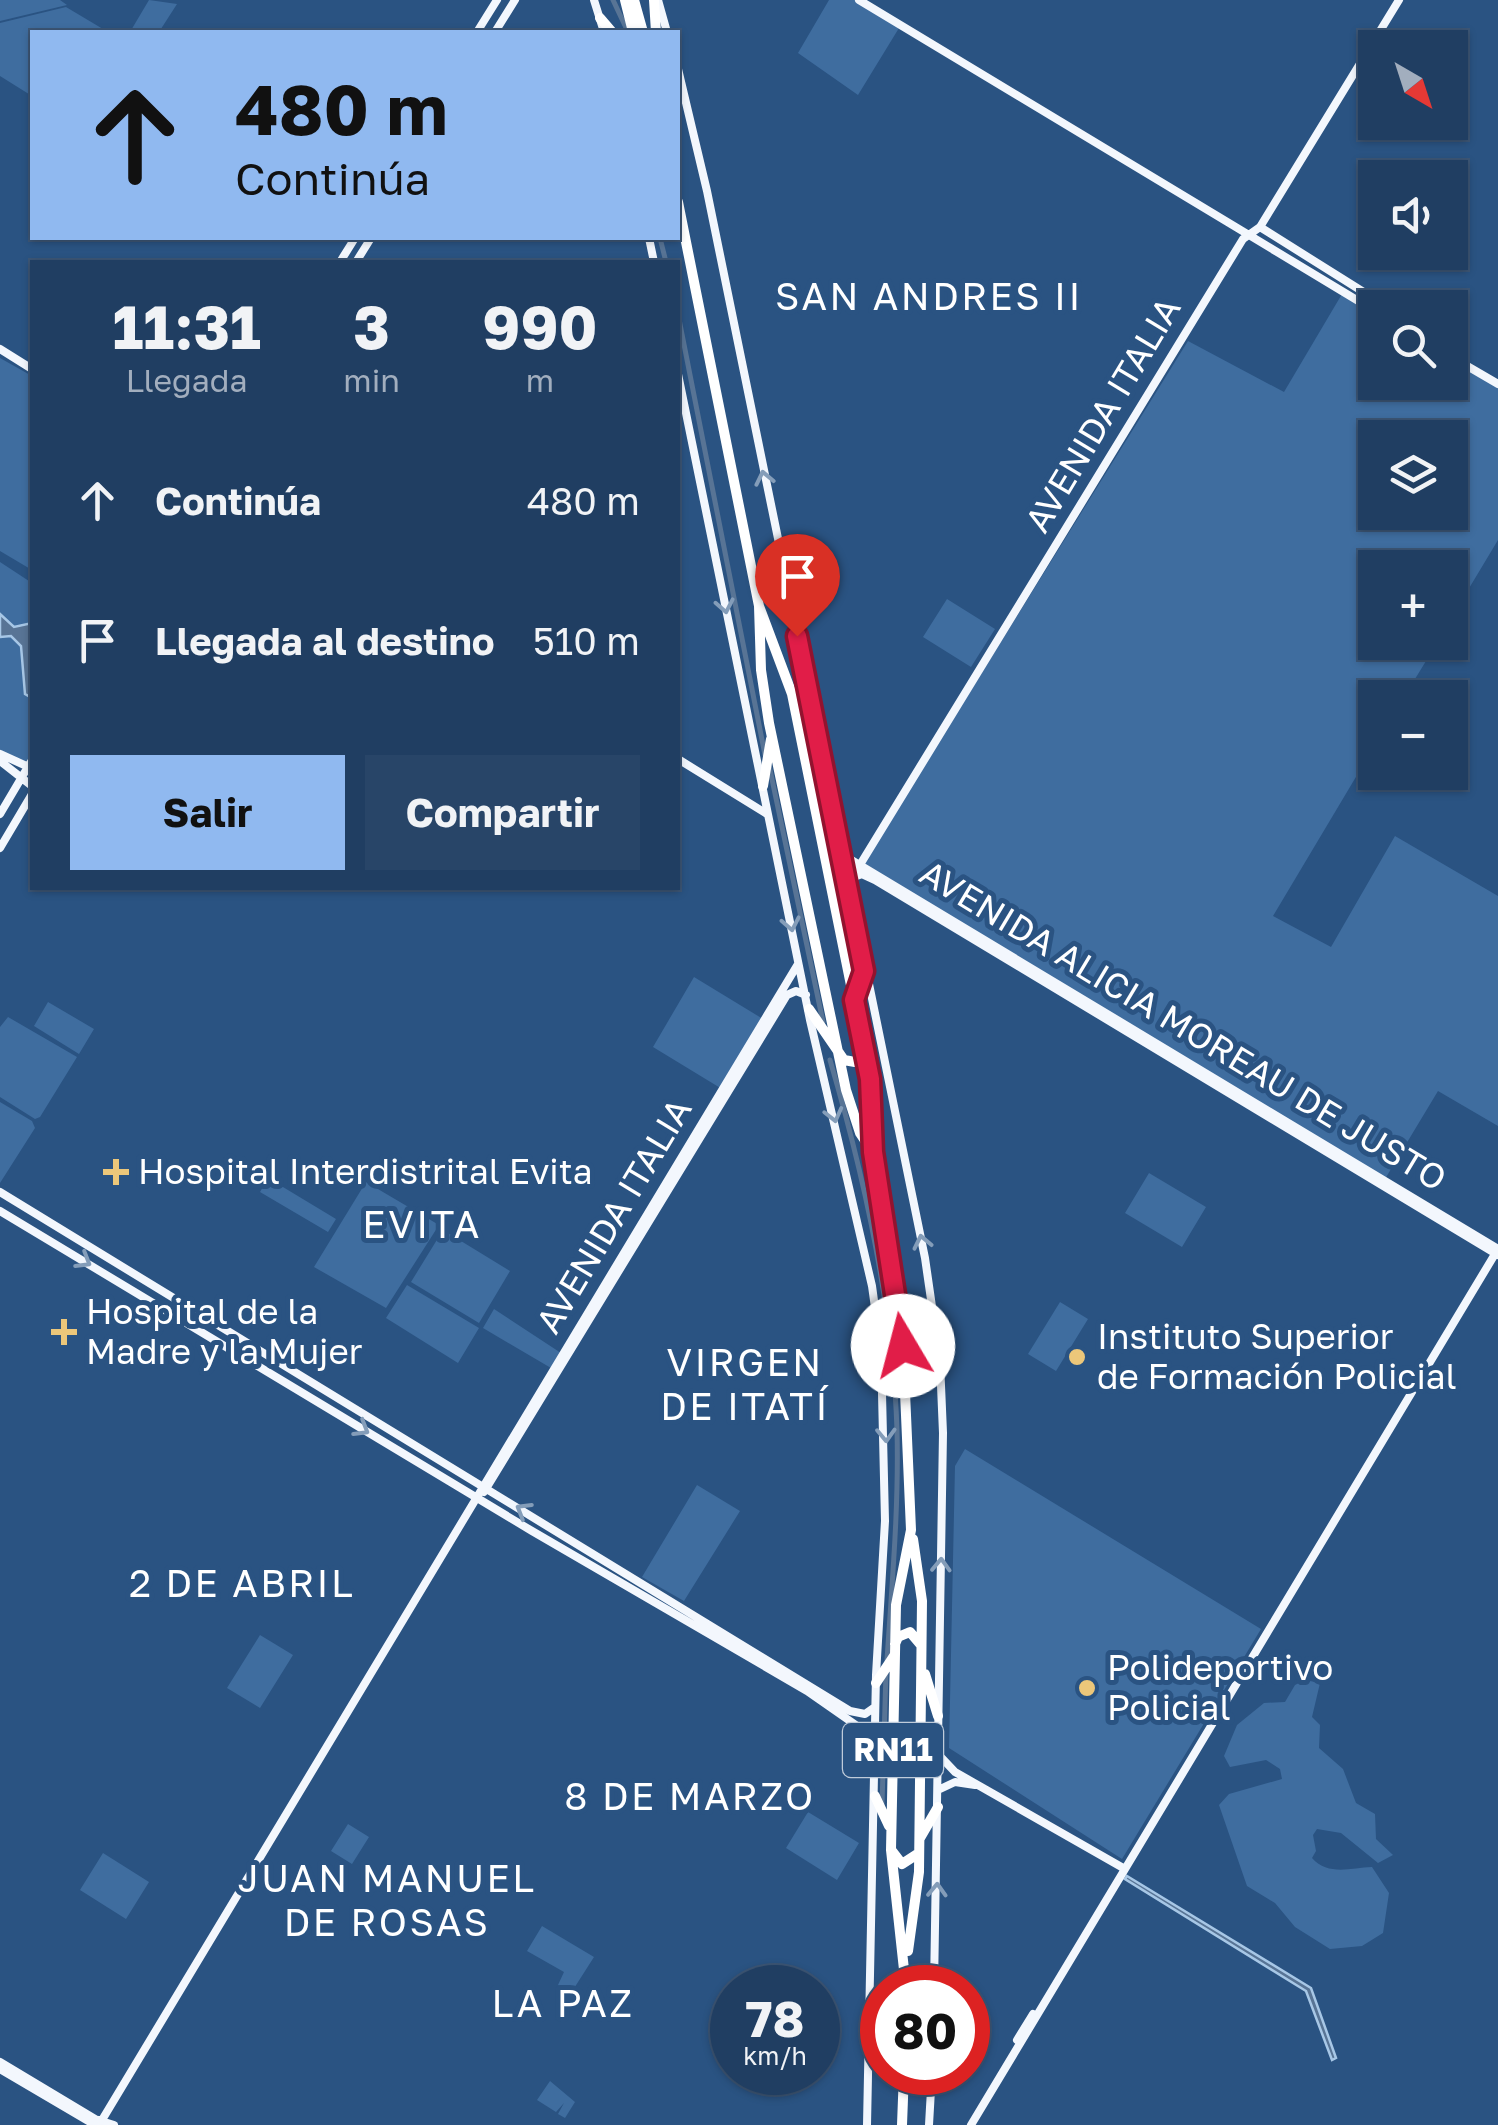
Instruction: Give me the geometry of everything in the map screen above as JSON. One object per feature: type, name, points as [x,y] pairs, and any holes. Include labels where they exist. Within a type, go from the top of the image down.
[{"type":"highway","points":[[625,0],[633,30]]},
{"type":"highway","points":[[634,0],[642,30]]},
{"type":"highway","points":[[656,0],[656,30]]},
{"type":"highway","points":[[600,18],[610,30]]},
{"type":"highway","name":"RN11","points":[[680,213],[759,606],[786,675],[854,1000],[903,1346],[922,1646],[920,1839],[907,1965]]},
{"type":"highway","name":"RN11","points":[[680,240],[694,290]]},
{"type":"highway","name":"RN11","points":[[759,606],[761,670],[770,728],[837,1051],[860,1133],[873,1152]]},
{"type":"highway","points":[[763,786],[770,728],[779,711],[794,713]]},
{"type":"highway","points":[[801,742],[827,784]]},
{"type":"highway","points":[[854,1000],[864,971]]},
{"type":"highway","points":[[809,1009],[844,1060],[855,1062],[864,1052]]},
{"type":"highway","name":"RN11","points":[[905,1965],[894,1909],[891,1850],[896,1596],[912,1530]]},
{"type":"highway","points":[[876,1683],[898,1637],[910,1632],[922,1646]]},
{"type":"highway","points":[[922,1663],[938,1716]]},
{"type":"highway","points":[[875,1796],[892,1831]]},
{"type":"highway","points":[[920,1839],[938,1807]]},
{"type":"highway","points":[[891,1850],[902,1864],[919,1852]]},
{"type":"highway","points":[[902,2125],[903,2095]]},
{"type":"main road","points":[[478,30],[497,0]]},
{"type":"main road","points":[[496,30],[515,0]]},
{"type":"main road","points":[[594,0],[603,30]]},
{"type":"main road","points":[[656,0],[666,30]]},
{"type":"main road","points":[[859,0],[1358,301]]},
{"type":"main road","points":[[1360,290],[1260,228],[1398,0]]},
{"type":"main road","points":[[680,77],[707,191],[864,971],[926,1258],[940,1362],[944,1433],[935,1965]]},
{"type":"main road","name":"AVENIDA ITALIA","points":[[847,886],[1249,234],[1260,228]]},
{"type":"main road","points":[[0,349],[30,368]]},
{"type":"main road","points":[[1468,366],[1498,384]]},
{"type":"main road","points":[[680,384],[799,963],[865,1252],[881,1351],[886,1460],[875,1706],[867,2125]]},
{"type":"main road","points":[[0,754],[27,771]]},
{"type":"main road","points":[[680,758],[755,799],[763,786]]},
{"type":"main road","points":[[680,758],[770,816]]},
{"type":"main road","points":[[0,762],[27,771]]},
{"type":"main road","points":[[0,814],[27,771]]},
{"type":"main road","points":[[0,848],[30,797]]},
{"type":"main road","name":"AVENIDA ALICIA MOREAU DE JUSTO","points":[[840,852],[850,862],[1497,1252]]},
{"type":"main road","name":"AVENIDA ALICIA MOREAU DE JUSTO","points":[[854,877],[862,874],[875,880],[1497,1252]]},
{"type":"main road","name":"AVENIDA ITALIA","points":[[485,1486],[799,963]]},
{"type":"main road","name":"AVENIDA ITALIA","points":[[98,2124],[476,1498],[787,995],[796,991],[806,995]]},
{"type":"main road","points":[[0,1192],[850,1710],[866,1714],[875,1706]]},
{"type":"main road","points":[[0,1211],[476,1498],[807,1690],[866,1729],[875,1740]]},
{"type":"main road","points":[[968,2125],[1497,1252]]},
{"type":"main road","points":[[938,1753],[950,1769],[1125,1868]]},
{"type":"main road","points":[[938,1790],[956,1782],[979,1786]]},
{"type":"main road","points":[[0,2066],[98,2124],[114,2125]]},
{"type":"main road","points":[[930,2125],[931,2095]]},
{"type":"shaded area","points":[[0,0],[60,0],[67,5],[0,21]]},
{"type":"shaded area","points":[[149,0],[177,4],[160,30],[131,30]]},
{"type":"shaded area","points":[[829,0],[855,0],[899,28],[858,95],[798,53]]},
{"type":"shaded area","points":[[66,7],[105,30],[30,30],[30,95],[0,76],[0,23]]},
{"type":"shaded area","points":[[1342,294],[1358,304],[1358,400],[1468,400],[1468,368],[1498,386],[1498,540],[1468,590],[1468,550],[1358,550],[1358,660],[1427,660],[1414,680],[1358,680],[1358,774],[1273,916],[1331,947],[1395,836],[1498,896],[1498,1126],[1438,1091],[1385,1179],[863,864],[1188,341],[1284,392]]},
{"type":"shaded area","points":[[0,358],[30,375],[30,569],[0,551]]},
{"type":"shaded area","points":[[0,562],[30,582],[30,756],[25,765],[0,750]]},
{"type":"shaded area","points":[[947,599],[995,629],[971,667],[923,637]]},
{"type":"shaded area","points":[[0,614],[14,627],[30,623],[30,697],[25,694],[21,646],[11,636],[0,637]]},
{"type":"shaded area","points":[[694,977],[763,1019],[722,1089],[653,1047]]},
{"type":"shaded area","points":[[48,1002],[94,1029],[79,1054],[34,1026]]},
{"type":"shaded area","points":[[8,1017],[77,1057],[40,1117],[35,1119],[0,1097],[0,1027]]},
{"type":"shaded area","points":[[0,1102],[32,1121],[35,1128],[0,1183]]},
{"type":"shaded area","points":[[1149,1173],[1206,1207],[1182,1247],[1125,1213]]},
{"type":"shaded area","points":[[268,1178],[336,1219],[328,1232],[260,1192]]},
{"type":"shaded area","points":[[366,1182],[439,1225],[386,1308],[314,1267]]},
{"type":"shaded area","points":[[443,1230],[510,1271],[479,1323],[411,1282]]},
{"type":"shaded area","points":[[407,1285],[479,1328],[458,1363],[386,1318]]},
{"type":"shaded area","points":[[1060,1302],[1088,1319],[1056,1371],[1028,1354]]},
{"type":"shaded area","points":[[494,1309],[561,1353],[551,1368],[483,1328]]},
{"type":"shaded area","name":"Polideportivo Policial","points":[[965,1449],[1261,1629],[1122,1859],[949,1748],[955,1466]]},
{"type":"shaded area","points":[[697,1485],[740,1511],[684,1601],[642,1577]]},
{"type":"shaded area","points":[[260,1635],[293,1655],[260,1708],[227,1688]]},
{"type":"shaded area","points":[[1305,1680],[1320,1683],[1312,1717],[1320,1725],[1319,1748],[1343,1769],[1356,1803],[1375,1814],[1376,1839],[1393,1855],[1378,1863],[1341,1833],[1317,1829],[1313,1835],[1316,1851],[1312,1858],[1318,1864],[1340,1870],[1372,1867],[1389,1893],[1383,1933],[1362,1946],[1330,1949],[1295,1927],[1275,1903],[1247,1886],[1219,1805],[1229,1794],[1282,1779],[1280,1769],[1266,1760],[1230,1767],[1224,1756],[1237,1725],[1264,1703],[1285,1702],[1295,1685]]},
{"type":"shaded area","points":[[808,1812],[859,1843],[837,1880],[786,1848]]},
{"type":"shaded area","points":[[348,1824],[369,1837],[352,1864],[331,1851]]},
{"type":"shaded area","points":[[103,1853],[149,1882],[126,1919],[80,1890]]},
{"type":"shaded area","points":[[1127,1876],[1311,1988],[1336,2058],[1332,2060],[1306,1991],[1125,1879]]},
{"type":"shaded area","points":[[542,1926],[594,1957],[571,1993],[558,1985],[564,1972],[527,1951]]},
{"type":"shaded area","points":[[550,2081],[575,2102],[565,2118],[558,2114],[564,2103],[556,2112],[537,2100]]},
{"type":"waterway","points":[[613,0],[627,30]]},
{"type":"waterway","points":[[660,240],[666,260]]},
{"type":"waterway","points":[[680,324],[765,755]]},
{"type":"waterway","points":[[769,765],[823,1022]]},
{"type":"waterway","points":[[830,1060],[855,1150],[890,1336],[897,1487],[887,1660]]},
{"type":"waterway","points":[[882,1804],[886,1672]]},
{"type":"place","name":"Hospital Interdistrital Evita","points":[[116,1172]]},
{"type":"place","name":"Hospital de la Madre y la Mujer","points":[[64,1332]]},
{"type":"place","name":"Instituto Superior de Formación Policial","points":[[1077,1357]]},
{"type":"place","name":"Polideportivo Policial","points":[[1087,1688]]},
{"type":"district","name":"SAN ANDRES II","points":[[929,297]]},
{"type":"district","name":"EVITA","points":[[422,1225]]},
{"type":"district","name":"VIRGEN DE ITATÍ","points":[[745,1385]]},
{"type":"district","name":"2 DE ABRIL","points":[[242,1584]]},
{"type":"district","name":"8 DE MARZO","points":[[690,1797]]},
{"type":"district","name":"JUAN MANUEL DE ROSAS","points":[[387,1901]]},
{"type":"district","name":"LA PAZ","points":[[563,2004]]},
{"type":"route","points":[[797,636],[864,971],[854,1000],[870,1079],[873,1152],[903,1346]]}]
